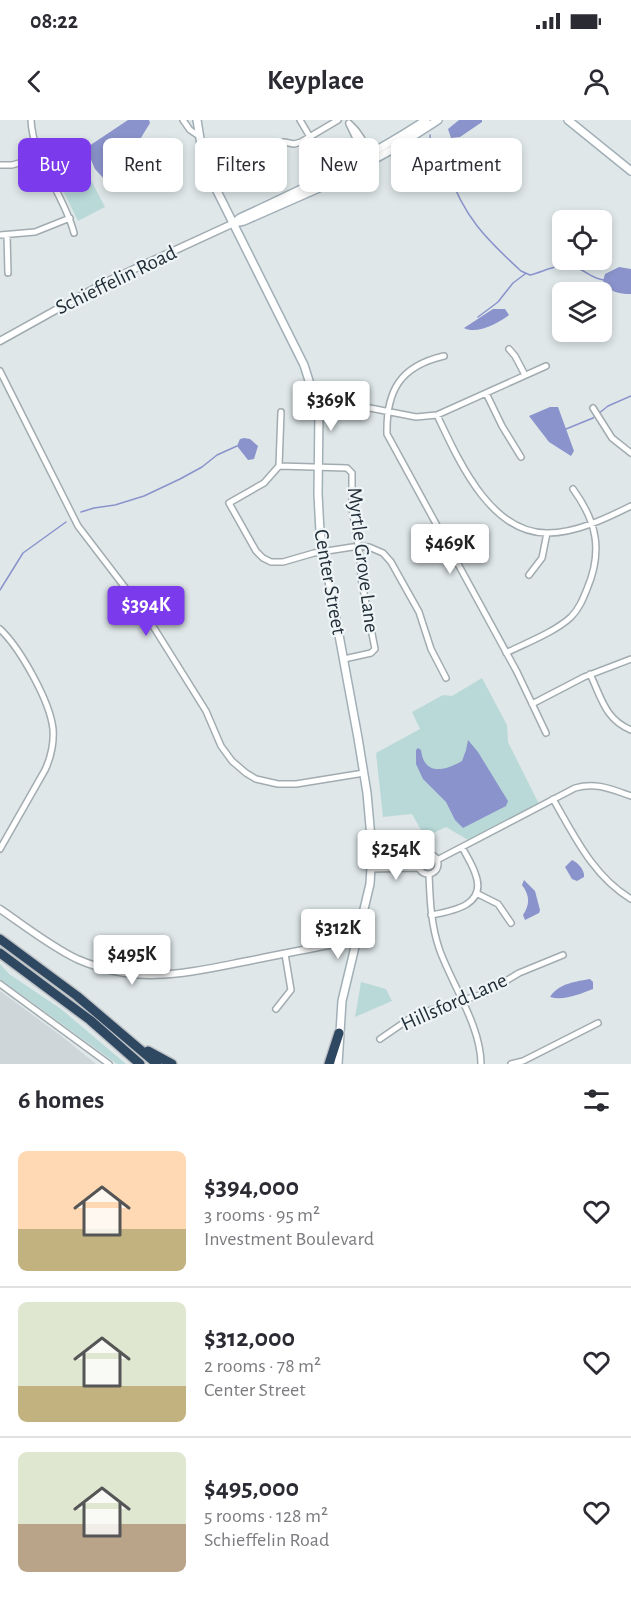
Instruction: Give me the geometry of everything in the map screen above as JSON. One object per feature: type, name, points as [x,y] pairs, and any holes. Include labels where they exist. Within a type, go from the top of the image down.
[{"type":"highway","points":[[0,939],[77,996],[157,1064]]},
{"type":"highway","points":[[0,953],[74,1008],[140,1064]]},
{"type":"highway","points":[[329,1064],[339,1033]]},
{"type":"highway","points":[[134,1043],[172,1064]]},
{"type":"main road","name":"Center Street","points":[[197,120],[209,172],[304,364],[319,412],[318,510],[323,552],[364,773],[370,820],[372,865],[365,906],[342,1001],[338,1064]]},
{"type":"main road","points":[[379,152],[426,120]]},
{"type":"main road","points":[[379,153],[438,120]]},
{"type":"main road","points":[[572,121],[631,171]]},
{"type":"main road","points":[[234,223],[244,221],[308,192]]},
{"type":"street","points":[[31,120],[33,138]]},
{"type":"street","points":[[183,120],[190,130],[199,136]]},
{"type":"street","points":[[300,120],[310,137]]},
{"type":"street","points":[[287,143],[294,144],[310,137],[338,120]]},
{"type":"street","points":[[348,122],[355,138]]},
{"type":"street","points":[[0,165],[18,163]]},
{"type":"street","points":[[57,192],[70,218],[74,233]]},
{"type":"street","points":[[8,273],[3,235],[35,232],[70,218]]},
{"type":"street","name":"Schieffelin Road","points":[[0,341],[106,282],[234,223]]},
{"type":"street","points":[[509,349],[525,375]]},
{"type":"street","points":[[444,356],[423,364],[400,379],[392,392],[387,428],[389,439],[506,653],[546,733]]},
{"type":"street","points":[[319,412],[361,408],[416,417],[437,415],[546,366]]},
{"type":"street","points":[[0,371],[75,521],[146,615],[206,711],[221,746],[232,761],[256,779],[278,784],[296,784],[364,773]]},
{"type":"street","points":[[486,393],[521,457]]},
{"type":"street","points":[[592,408],[612,438],[631,453]]},
{"type":"street","points":[[281,412],[279,466],[264,483],[229,503],[255,551],[267,560],[283,562],[358,546],[376,549],[391,562],[419,612],[431,649],[446,678]]},
{"type":"street","points":[[437,415],[462,466],[494,509],[515,525],[547,533],[567,530],[591,523],[631,506]]},
{"type":"street","points":[[279,466],[318,468]]},
{"type":"street","name":"Myrtle Grove Lane","points":[[318,468],[347,468],[351,470],[352,475],[352,508],[361,578],[375,650],[372,653],[344,659]]},
{"type":"street","points":[[506,653],[561,624],[578,609],[588,588],[597,562],[596,540],[591,523],[573,489]]},
{"type":"street","points":[[529,575],[542,558],[547,533]]},
{"type":"street","points":[[0,629],[15,646],[32,676],[47,706],[53,732],[48,764],[0,849]]},
{"type":"street","points":[[532,704],[590,674],[631,659]]},
{"type":"street","points":[[590,674],[609,715],[618,724],[631,730]]},
{"type":"street","points":[[437,860],[575,788],[591,785],[607,787],[631,796]]},
{"type":"street","points":[[553,799],[595,869],[612,886],[631,899]]},
{"type":"street","points":[[431,915],[461,909],[476,893],[476,874],[462,847]]},
{"type":"street","points":[[372,865],[419,860],[429,854],[437,860]]},
{"type":"street","points":[[419,860],[419,868]]},
{"type":"street","points":[[429,874],[437,869],[437,860]]},
{"type":"street","points":[[372,865],[419,868],[429,874]]},
{"type":"street","points":[[429,874],[431,915],[440,950],[477,1039],[481,1064]]},
{"type":"street","points":[[476,893],[498,904],[511,923]]},
{"type":"street","points":[[0,909],[77,958],[126,974],[154,976],[183,974],[348,941],[355,943]]},
{"type":"street","points":[[276,1009],[291,990],[285,954]]},
{"type":"street","name":"Hillsford Lane","points":[[380,1039],[415,1015],[486,993],[519,972],[563,956]]},
{"type":"street","points":[[0,984],[109,1064]]},
{"type":"street","points":[[511,1064],[523,1062],[598,1023]]},
{"type":"shaded area","points":[[91,180],[105,207],[78,221],[64,192],[91,192]]},
{"type":"shaded area","points":[[482,678],[507,725],[508,742],[539,804],[468,840],[446,827],[425,837],[412,814],[383,817],[376,753],[420,729],[412,712],[443,695],[452,696]]},
{"type":"shaded area","points":[[0,964],[9,974],[61,1009],[126,1064],[117,1064],[0,979]]},
{"type":"shaded area","points":[[361,982],[386,989],[392,1001],[355,1017]]},
{"type":"shaded area","points":[[0,991],[60,1035],[96,1064],[0,1064]]},
{"type":"water","points":[[128,120],[149,120],[150,123],[141,138],[103,138],[103,178],[95,169],[91,160],[91,145]]},
{"type":"water","points":[[459,120],[482,120],[460,137],[451,138],[448,129]]},
{"type":"water","points":[[619,267],[631,269],[631,294],[612,290],[612,282],[603,281],[605,274]]},
{"type":"water","points":[[493,309],[505,309],[509,315],[481,329],[464,328]]},
{"type":"water","points":[[550,407],[558,407],[574,451],[571,456],[549,442],[529,416]]},
{"type":"water","points":[[240,439],[250,439],[258,446],[254,459],[248,460],[237,446]]},
{"type":"water","points":[[468,740],[508,801],[506,806],[463,828],[455,820],[446,802],[423,779],[416,764],[416,750],[418,748],[421,750],[426,764],[431,768],[442,769],[462,761]]},
{"type":"water","points":[[572,860],[584,872],[584,877],[577,881],[572,879],[565,867]]},
{"type":"water","points":[[524,880],[535,891],[540,910],[539,913],[525,920],[523,915],[528,900],[522,885]]},
{"type":"water","points":[[590,979],[593,982],[593,989],[566,998],[550,997],[563,986]]},
{"type":"waterway","points":[[430,135],[431,160],[436,166],[448,170],[468,214],[486,237],[521,271],[530,275],[553,267],[571,266],[604,280]]},
{"type":"waterway","points":[[478,317],[498,302],[513,283],[525,274]]},
{"type":"waterway","points":[[566,429],[593,418],[608,406],[631,396]]},
{"type":"waterway","points":[[81,512],[144,496],[180,479],[202,467],[217,455],[237,446]]},
{"type":"waterway","points":[[0,590],[23,553],[66,522]]}]
